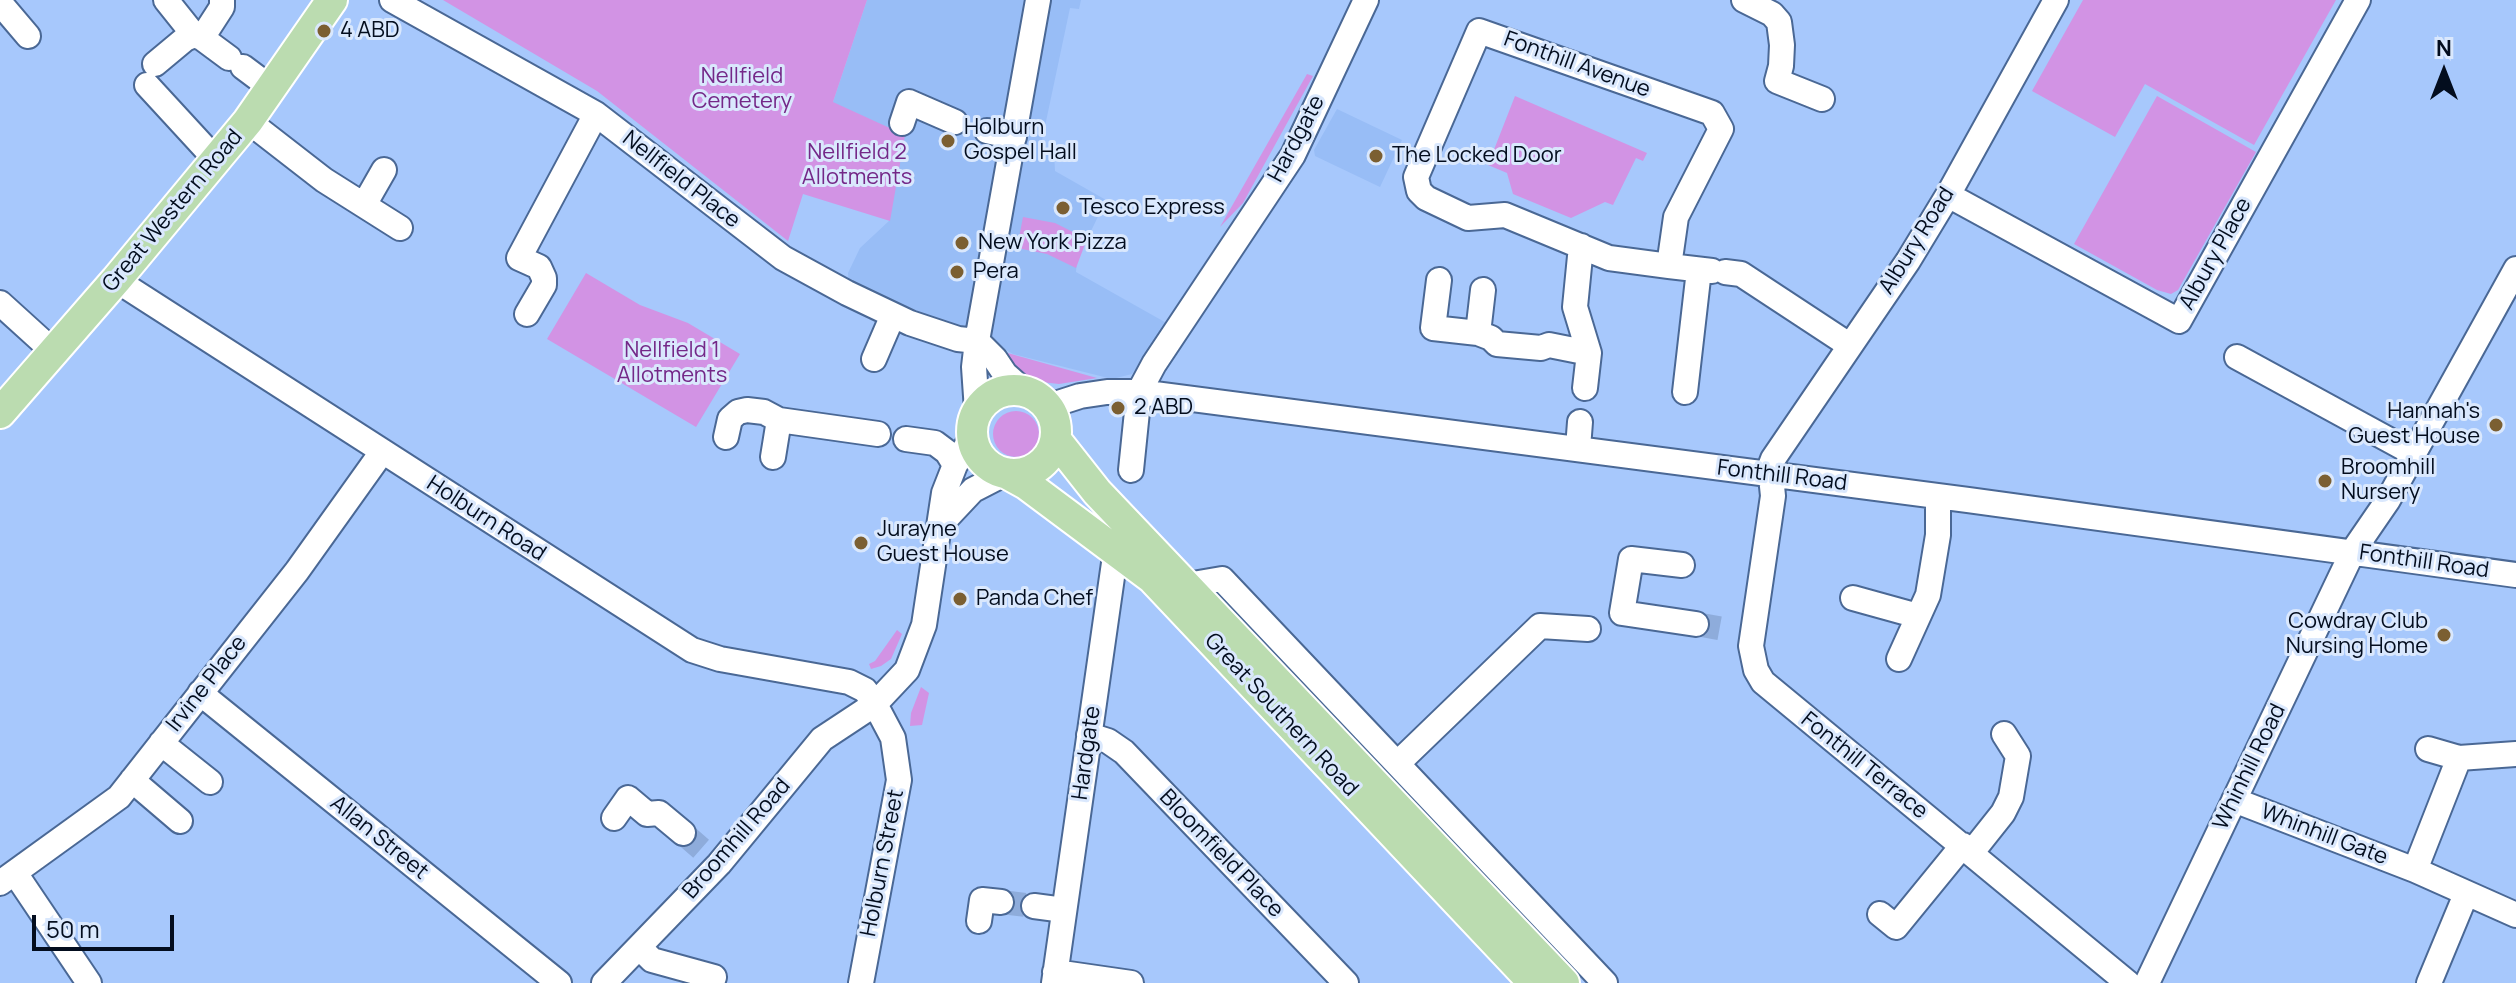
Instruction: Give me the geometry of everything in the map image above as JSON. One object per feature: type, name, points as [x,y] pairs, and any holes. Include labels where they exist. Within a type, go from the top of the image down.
[{"type":"main road","name":"Great Western Road","points":[[0,413],[248,121],[332,0]]},
{"type":"main road","points":[[1009,389],[1023,390],[1035,394],[1049,406],[1056,422],[1056,440],[1050,455],[1038,467],[1022,474],[1006,473],[993,469],[983,461],[974,424],[985,400],[1009,389]]},
{"type":"main road","name":"Great Southern Road","points":[[1056,440],[1097,492],[1123,538],[1152,578],[1534,983]]},
{"type":"main road","name":"Great Southern Road","points":[[1006,473],[1123,538],[1187,585],[1564,983]]},
{"type":"street","points":[[166,0],[198,36],[271,88]]},
{"type":"street","points":[[216,160],[151,74],[185,39],[198,36],[222,7],[222,0]]},
{"type":"street","name":"Nellfield Place","points":[[392,0],[596,114],[783,258],[893,315],[958,339],[977,341]]},
{"type":"street","points":[[875,704],[890,691],[913,660],[924,625],[944,493],[974,424],[977,341],[1038,0]]},
{"type":"street","name":"Hardgate","points":[[1139,392],[1154,364],[1293,155],[1366,0]]},
{"type":"street","points":[[1744,0],[1772,14],[1779,22],[1782,45],[1777,81],[1822,99]]},
{"type":"street","name":"Albury Road","points":[[1771,476],[1773,459],[1908,261],[1948,195],[2056,0]]},
{"type":"street","name":"Albury Place","points":[[1948,195],[2179,321],[2358,0]]},
{"type":"street","points":[[0,3],[28,36]]},
{"type":"street","name":"Fonthill Avenue","points":[[1669,266],[1676,217],[1721,129],[1712,113],[1479,31],[1416,177],[1419,191],[1426,198],[1468,218],[1505,215],[1609,258],[1669,266],[1741,274],[1849,345]]},
{"type":"street","points":[[902,123],[909,102],[955,122]]},
{"type":"street","points":[[527,314],[544,285],[544,278],[539,267],[519,258],[596,114]]},
{"type":"street","points":[[248,121],[324,180],[400,228]]},
{"type":"street","points":[[987,131],[1014,137]]},
{"type":"street","points":[[364,205],[384,170]]},
{"type":"street","points":[[1581,246],[1575,307],[1589,353],[1585,388]]},
{"type":"street","name":"Whinhill Road","points":[[2147,983],[2353,551],[2388,500],[2516,269]]},
{"type":"street","points":[[1685,392],[1712,271]]},
{"type":"street","name":"Holburn Road","points":[[116,280],[692,650],[720,659],[849,682],[865,690],[875,704]]},
{"type":"street","points":[[1439,280],[1433,328],[1478,333],[1497,344],[1541,348],[1549,345],[1589,353]]},
{"type":"street","points":[[1478,333],[1483,290]]},
{"type":"street","points":[[0,303],[54,352]]},
{"type":"street","points":[[874,359],[893,315]]},
{"type":"street","points":[[977,341],[1023,390]]},
{"type":"street","points":[[2237,357],[2413,453]]},
{"type":"street","points":[[1131,470],[1139,392]]},
{"type":"street","name":"Fonthill Road","points":[[1049,406],[1080,396],[1139,392],[2516,575]]},
{"type":"street","points":[[726,437],[730,419],[738,412],[764,412],[779,420],[878,434]]},
{"type":"street","points":[[773,457],[779,420]]},
{"type":"street","points":[[1578,448],[1580,422]]},
{"type":"street","points":[[935,443],[974,424]]},
{"type":"street","points":[[906,439],[935,443],[947,452],[955,465]]},
{"type":"street","name":"Irvine Place","points":[[7,878],[119,797],[297,571],[382,452]]},
{"type":"street","points":[[941,524],[973,490],[1006,473]]},
{"type":"street","name":"Fonthill Terrace","points":[[1771,476],[1773,496],[1740,632],[1763,682],[2128,983]]},
{"type":"street","points":[[1899,659],[1928,595],[1938,535],[1938,496]]},
{"type":"street","name":"Hardgate","points":[[1054,977],[1089,735],[1123,538]]},
{"type":"street","points":[[1682,565],[1631,559],[1622,613],[1696,624]]},
{"type":"street","points":[[1187,585],[1222,579],[1605,983]]},
{"type":"street","points":[[1853,598],[1918,616]]},
{"type":"street","points":[[1398,763],[1540,626],[1588,629]]},
{"type":"street","name":"Allan Street","points":[[200,693],[559,983]]},
{"type":"street","name":"Broomhill Road","points":[[604,983],[640,948],[713,858],[822,739],[875,704]]},
{"type":"street","name":"Holburn Street","points":[[861,983],[899,780],[893,738],[875,704]]},
{"type":"street","points":[[1880,914],[1896,927],[2003,813],[2011,797],[2018,756],[2004,734]]},
{"type":"street","name":"Bloomfield Place","points":[[1089,735],[1108,741],[1124,752],[1346,983]]},
{"type":"street","points":[[161,743],[210,782]]},
{"type":"street","points":[[2428,749],[2459,758],[2516,754]]},
{"type":"street","name":"Whinhill Gate","points":[[2415,870],[2459,758]]},
{"type":"street","points":[[132,780],[180,821]]},
{"type":"street","points":[[614,818],[628,798],[647,814],[659,813],[683,833]]},
{"type":"street","name":"Whinhill Gate","points":[[2234,800],[2513,910]]},
{"type":"street","points":[[7,878],[89,983]]},
{"type":"street","points":[[2429,983],[2466,894]]},
{"type":"street","points":[[979,921],[982,900],[1001,902]]},
{"type":"street","points":[[1034,906],[1064,910]]},
{"type":"street","points":[[640,948],[652,960],[714,977],[712,983]]},
{"type":"street","points":[[1054,977],[1131,983]]},
{"type":"shaded area","points":[[867,0],[1081,0],[1079,9],[1070,8],[1041,145],[1054,151],[1055,171],[1106,200],[1077,260],[1076,272],[1170,325],[1132,374],[1112,379],[1013,354],[996,340],[959,331],[849,286],[848,273],[860,248],[890,220],[833,102]]},
{"type":"shaded area","points":[[1337,109],[1402,140],[1380,187],[1315,156],[1314,150]]},
{"type":"green space","name":"Nellfield Cemetery","points":[[443,0],[867,0],[833,102],[905,135],[890,221],[803,194],[788,241],[597,91]]},
{"type":"green space","points":[[2083,0],[2336,0],[2254,145],[2145,84],[2115,137],[2032,91]]},
{"type":"green space","points":[[1307,74],[1313,76],[1243,203],[1220,227]]},
{"type":"green space","points":[[1515,96],[1647,153],[1643,161],[1636,158],[1613,205],[1605,202],[1571,218],[1513,194],[1507,173],[1488,165]]},
{"type":"green space","points":[[2157,96],[2256,152],[2178,290],[2171,294],[2157,290],[2074,244]]},
{"type":"green space","points":[[1023,217],[1055,223],[1087,239],[1076,268],[1047,254],[1017,248]]},
{"type":"green space","name":"Nellfield 1 Allotments","points":[[586,273],[640,305],[688,323],[740,354],[696,427],[547,339]]},
{"type":"green space","points":[[1004,352],[1097,378],[1059,384],[1041,382],[1025,376]]},
{"type":"green space","points":[[1016,411],[1032,418],[1039,434],[1032,450],[1016,457],[1000,450],[993,434],[1000,418]]},
{"type":"green space","points":[[897,630],[902,634],[891,659],[871,669],[869,664],[875,661]]},
{"type":"green space","points":[[921,687],[929,693],[922,725],[910,726],[911,713]]},
{"type":"tunnel","points":[[1696,624],[1729,630]]},
{"type":"tunnel","points":[[683,833],[706,853]]},
{"type":"tunnel","points":[[1001,902],[1034,906]]},
{"type":"place","name":"4 ABD","points":[[324,31]]},
{"type":"place","name":"Holburn Gospel Hall","points":[[948,141]]},
{"type":"place","name":"The Locked Door","points":[[1376,156]]},
{"type":"place","name":"Tesco Express","points":[[1063,208]]},
{"type":"place","name":"New York Pizza","points":[[962,243]]},
{"type":"place","name":"Pera","points":[[957,272]]},
{"type":"place","name":"2 ABD","points":[[1118,408]]},
{"type":"place","name":"Hannah's Guest House","points":[[2496,425]]},
{"type":"place","name":"Broomhill Nursery","points":[[2325,481]]},
{"type":"place","name":"Jurayne Guest House","points":[[861,543]]},
{"type":"place","name":"Panda Chef","points":[[960,599]]},
{"type":"place","name":"Cowdray Club Nursing Home","points":[[2444,635]]},
{"type":"park label","name":"Nellfield 2 Allotments","points":[[857,166]]}]
